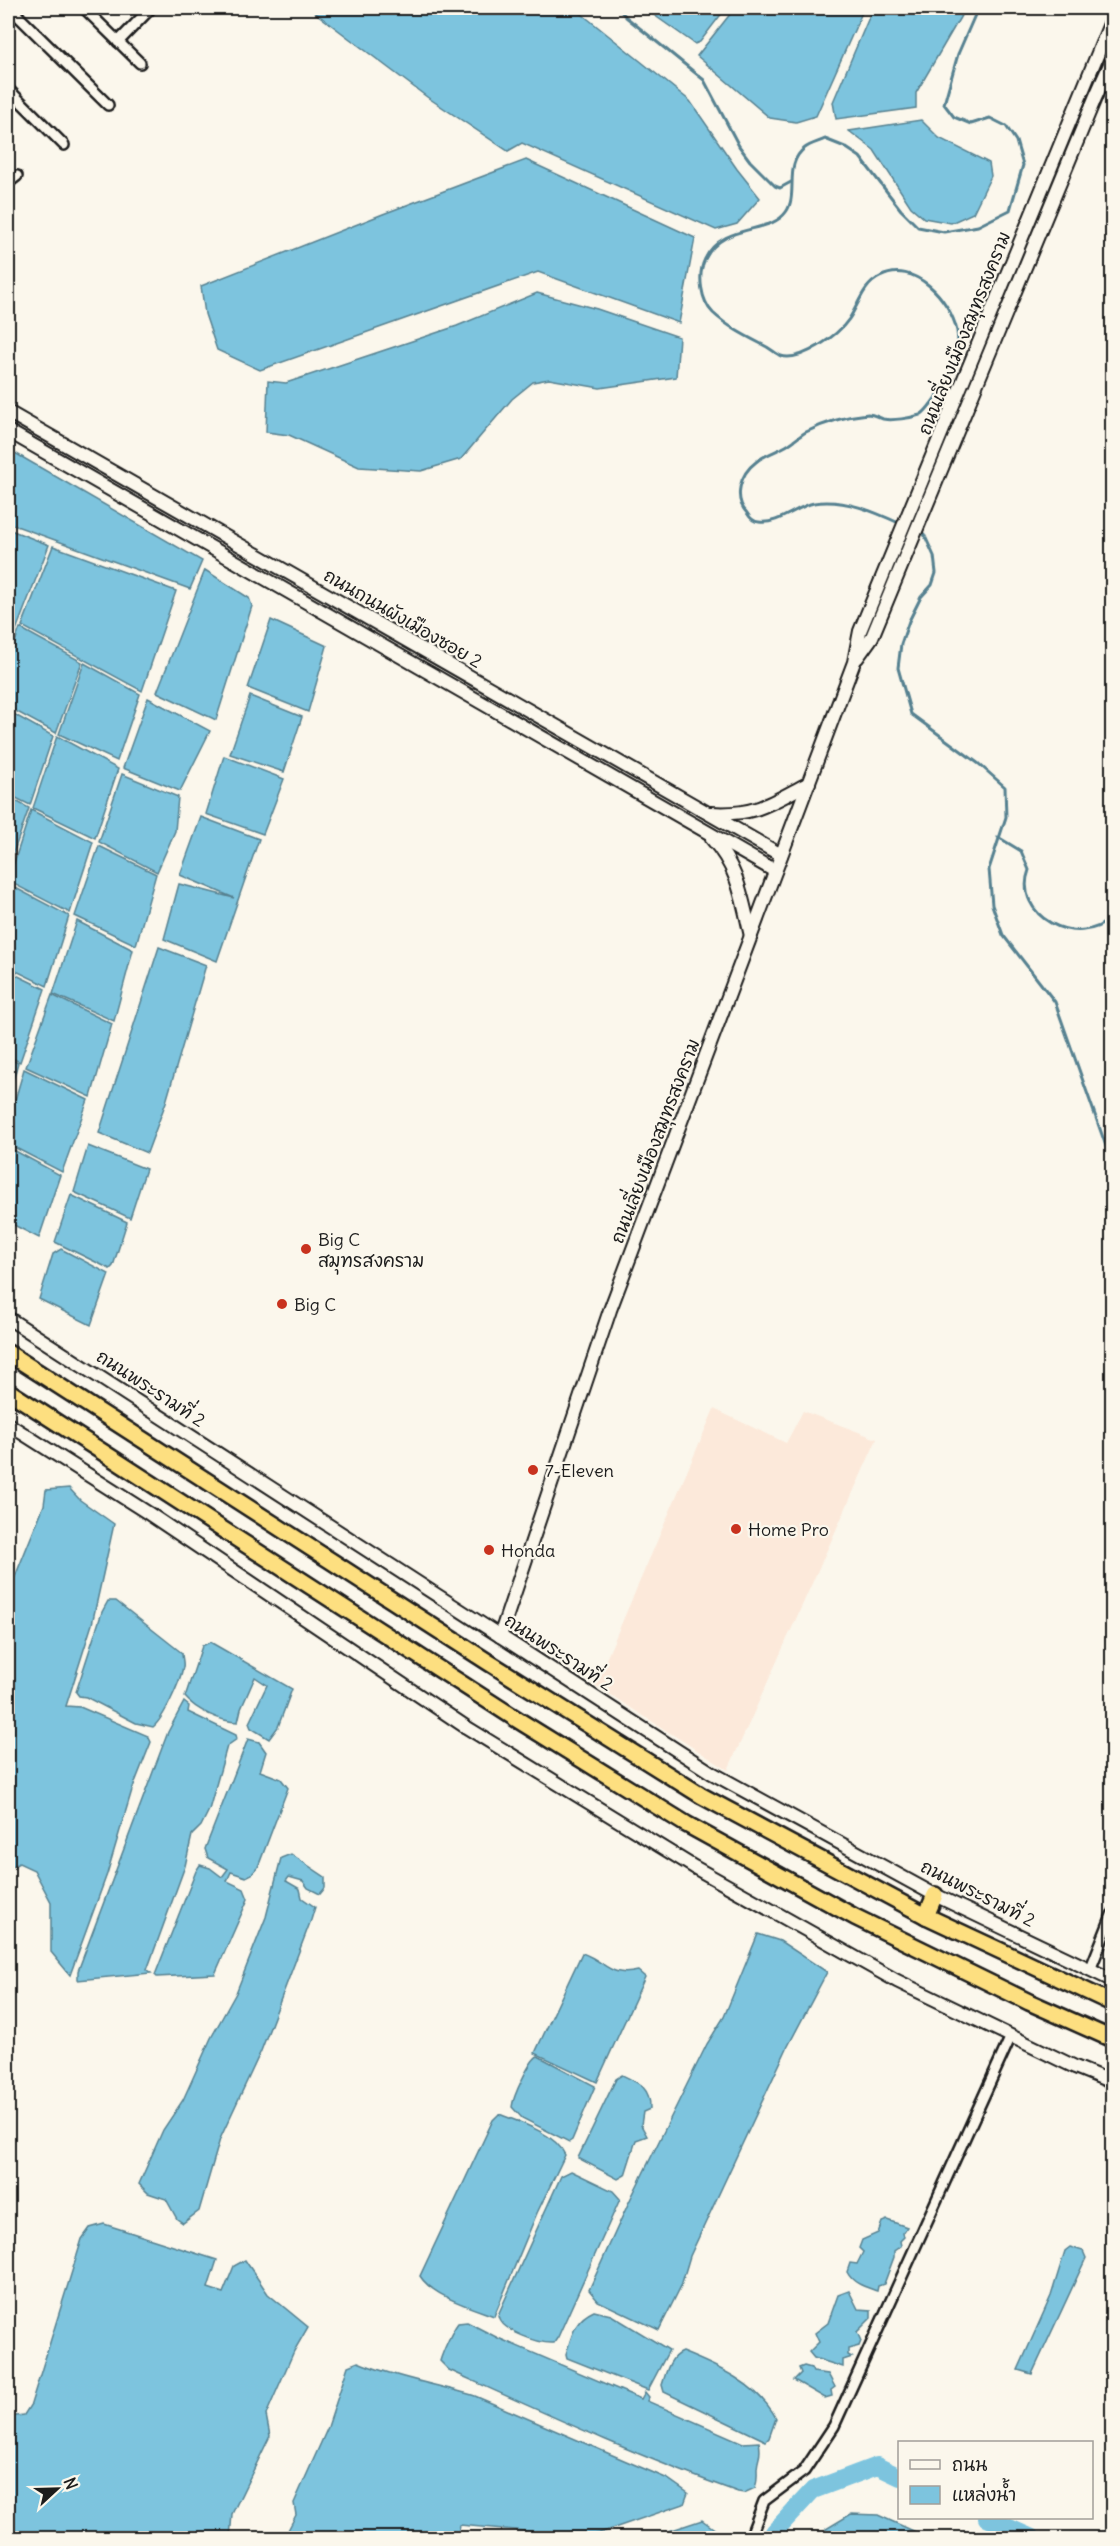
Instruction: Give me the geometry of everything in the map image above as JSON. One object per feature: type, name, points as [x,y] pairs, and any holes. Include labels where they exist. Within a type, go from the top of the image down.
[{"type":"highway","points":[[8,1353],[488,1662],[702,1796],[926,1916],[1113,2003]]},
{"type":"highway","points":[[8,1391],[518,1720],[686,1824],[855,1917],[1029,2002],[1113,2039]]},
{"type":"highway","points":[[926,1916],[935,1894]]},
{"type":"main road","name":"ถนนเลี่ยงเมืองสมุทรสงคราม","points":[[500,1636],[610,1310],[854,662],[860,631],[1113,19]]},
{"type":"main road","name":"ถนนเลี่ยงเมืองสมุทรสงคราม","points":[[854,662],[872,637],[926,512],[1095,98],[1113,60]]},
{"type":"main road","name":"ถนนถนนผังเมืองซอย 2","points":[[8,412],[781,855]]},
{"type":"main road","name":"ถนนถนนผังเมืองซอย 2","points":[[8,431],[775,871]]},
{"type":"main road","points":[[707,813],[737,815],[751,811],[769,805],[809,783]]},
{"type":"main road","points":[[668,809],[676,795]]},
{"type":"main road","points":[[704,830],[732,864],[738,879],[751,936]]},
{"type":"main road","name":"ถนนพระรามที่ 2","points":[[8,1318],[712,1773],[935,1894],[1113,1980]]},
{"type":"main road","points":[[8,1424],[148,1513],[466,1727],[664,1849],[851,1956],[1075,2067],[1113,2082]]},
{"type":"street","points":[[84,8],[140,63]]},
{"type":"street","points":[[118,42],[151,8]]},
{"type":"street","points":[[8,22],[15,9],[108,105]]},
{"type":"street","points":[[8,89],[64,145]]},
{"type":"street","points":[[8,183],[17,176]]},
{"type":"street","points":[[1090,1970],[1113,1915]]},
{"type":"street","points":[[750,2538],[764,2501],[804,2471],[834,2426],[1011,2036]]},
{"type":"shaded area","points":[[714,1409],[786,1443],[803,1411],[877,1439],[728,1770],[595,1685]]},
{"type":"water","points":[[309,8],[578,8],[578,11],[690,101],[760,198],[737,224],[716,230],[522,143],[508,151],[427,97]]},
{"type":"water","points":[[644,8],[726,8],[700,42],[695,44]]},
{"type":"water","points":[[735,8],[864,8],[816,116],[796,122],[770,118],[697,56]]},
{"type":"water","points":[[873,8],[957,8],[962,14],[916,93],[916,108],[836,119],[833,102]]},
{"type":"water","points":[[921,120],[939,138],[989,163],[991,176],[973,213],[951,223],[924,218],[911,207],[874,150],[849,131]]},
{"type":"water","points":[[526,160],[695,238],[679,323],[538,272],[260,370],[217,350],[205,314],[201,286]]},
{"type":"water","points":[[537,293],[597,309],[679,337],[676,377],[600,388],[549,379],[533,382],[512,399],[461,459],[421,471],[359,467],[289,435],[266,432],[268,381],[286,383],[457,326]]},
{"type":"water","points":[[8,449],[202,561],[190,589],[8,523]]},
{"type":"water","points":[[8,529],[49,545],[8,651]]},
{"type":"water","points":[[53,546],[176,591],[142,691],[22,626]]},
{"type":"water","points":[[205,570],[249,598],[252,606],[216,720],[157,692]]},
{"type":"water","points":[[271,620],[327,646],[308,712],[248,688]]},
{"type":"water","points":[[20,628],[82,662],[56,733],[8,707],[8,661]]},
{"type":"water","points":[[84,663],[140,694],[117,761],[59,734]]},
{"type":"water","points":[[250,696],[302,717],[284,772],[230,754]]},
{"type":"water","points":[[148,698],[210,731],[180,791],[123,768]]},
{"type":"water","points":[[8,711],[53,736],[30,805],[8,794]]},
{"type":"water","points":[[57,736],[118,769],[95,838],[33,808]]},
{"type":"water","points":[[224,756],[284,779],[263,834],[206,814]]},
{"type":"water","points":[[122,774],[178,797],[175,831],[157,872],[99,842]]},
{"type":"water","points":[[8,797],[29,808],[8,868]]},
{"type":"water","points":[[31,810],[93,842],[70,913],[8,881]]},
{"type":"water","points":[[201,817],[259,839],[217,961],[164,939],[179,884],[234,898],[180,875]]},
{"type":"water","points":[[99,846],[156,874],[136,945],[75,916]]},
{"type":"water","points":[[8,884],[69,916],[47,986],[8,967]]},
{"type":"water","points":[[77,921],[133,950],[114,1021],[53,994]]},
{"type":"water","points":[[159,947],[206,965],[166,1102],[147,1153],[99,1133]]},
{"type":"water","points":[[8,971],[45,989],[20,1062],[8,1056]]},
{"type":"water","points":[[52,995],[112,1024],[91,1097],[26,1067]]},
{"type":"water","points":[[8,1058],[18,1063],[8,1098]]},
{"type":"water","points":[[24,1069],[88,1100],[62,1172],[8,1144],[8,1124]]},
{"type":"water","points":[[88,1146],[146,1169],[130,1218],[74,1192]]},
{"type":"water","points":[[8,1147],[60,1175],[39,1238],[8,1222]]},
{"type":"water","points":[[71,1195],[127,1222],[113,1266],[110,1269],[55,1242]]},
{"type":"water","points":[[61,1249],[109,1274],[91,1325],[39,1299],[53,1254]]},
{"type":"water","points":[[69,1488],[80,1500],[114,1524],[92,1624],[66,1706],[80,1707],[148,1736],[151,1742],[132,1790],[107,1874],[70,1975],[51,1952],[51,1902],[34,1870],[19,1863],[8,1869],[8,1594],[44,1505],[46,1490]]},
{"type":"water","points":[[108,1601],[116,1601],[182,1653],[183,1665],[179,1681],[167,1708],[153,1727],[136,1723],[86,1697],[79,1696],[76,1692],[102,1612]]},
{"type":"water","points":[[210,1642],[292,1689],[278,1727],[269,1739],[251,1728],[249,1723],[267,1685],[255,1677],[238,1722],[209,1714],[185,1697],[202,1646]]},
{"type":"water","points":[[184,1702],[189,1706],[188,1712],[236,1735],[237,1739],[227,1746],[209,1810],[201,1826],[192,1835],[185,1866],[147,1970],[151,1973],[78,1980],[78,1971],[168,1732]]},
{"type":"water","points":[[248,1739],[259,1742],[266,1752],[260,1771],[281,1779],[288,1788],[258,1867],[246,1877],[231,1872],[227,1881],[244,1889],[248,1899],[215,1974],[157,1977],[155,1975],[196,1871],[200,1865],[210,1868],[222,1877],[228,1869],[208,1858],[205,1849]]},
{"type":"water","points":[[291,1854],[325,1877],[325,1888],[320,1894],[308,1888],[303,1881],[289,1877],[286,1881],[300,1889],[302,1898],[315,1907],[261,2051],[220,2139],[199,2211],[183,2223],[177,2219],[166,2199],[148,2193],[139,2184],[163,2130],[183,2100],[211,2038],[236,1993],[266,1917],[281,1858]]},
{"type":"water","points":[[758,1934],[780,1941],[827,1972],[787,2048],[690,2256],[681,2286],[659,2330],[598,2301],[589,2290],[628,2204],[707,2044],[724,2017]]},
{"type":"water","points":[[582,1953],[614,1971],[628,1973],[638,1971],[645,1977],[597,2082],[535,2053]]},
{"type":"water","points":[[538,2056],[595,2086],[572,2140],[569,2142],[522,2118],[512,2107],[522,2079]]},
{"type":"water","points":[[622,2075],[643,2087],[650,2102],[650,2109],[643,2112],[641,2125],[647,2136],[636,2140],[625,2175],[618,2179],[578,2158],[616,2079]]},
{"type":"water","points":[[499,2114],[546,2135],[565,2155],[537,2213],[494,2316],[443,2295],[434,2290],[420,2276],[493,2120]]},
{"type":"water","points":[[571,2171],[613,2191],[620,2199],[558,2337],[554,2343],[548,2343],[513,2331],[500,2321],[498,2315],[561,2176]]},
{"type":"water","points":[[887,2220],[907,2227],[900,2241],[901,2246],[894,2251],[884,2284],[878,2286],[877,2291],[856,2282],[847,2272],[850,2263],[857,2264],[863,2252],[859,2248],[862,2240],[878,2233],[882,2222]]},
{"type":"water","points":[[104,2224],[217,2260],[208,2288],[223,2293],[234,2266],[245,2260],[268,2294],[308,2327],[294,2351],[266,2415],[270,2436],[232,2514],[230,2538],[8,2538],[8,2417],[24,2415],[31,2404],[82,2239],[90,2228]]},
{"type":"water","points":[[1070,2247],[1083,2251],[1086,2258],[1032,2374],[1018,2370],[1051,2296],[1065,2251]]},
{"type":"water","points":[[849,2291],[858,2309],[871,2310],[871,2318],[857,2332],[861,2341],[859,2346],[848,2349],[848,2355],[852,2357],[843,2360],[843,2367],[814,2358],[809,2352],[819,2342],[815,2333],[828,2323],[838,2295]]},
{"type":"water","points":[[594,2311],[611,2315],[669,2350],[648,2390],[567,2358],[566,2354],[575,2329],[582,2319]]},
{"type":"water","points":[[467,2322],[498,2338],[641,2399],[645,2392],[649,2397],[647,2401],[743,2443],[759,2442],[760,2453],[755,2488],[744,2493],[738,2492],[664,2464],[449,2370],[440,2361],[441,2357],[458,2323]]},
{"type":"water","points":[[682,2352],[722,2370],[759,2395],[776,2418],[766,2441],[664,2392],[662,2385],[669,2366]]},
{"type":"water","points":[[358,2362],[401,2377],[475,2396],[668,2479],[688,2493],[684,2504],[588,2537],[460,2525],[457,2538],[284,2538],[296,2515],[294,2503],[328,2427],[348,2366]]},
{"type":"water","points":[[804,2366],[811,2368],[813,2372],[828,2374],[835,2387],[831,2390],[832,2396],[825,2398],[794,2380],[801,2373],[799,2368]]},
{"type":"water","points":[[851,2514],[878,2515],[929,2538],[822,2538],[826,2529]]},
{"type":"water","points":[[702,2520],[727,2538],[644,2538],[651,2537]]},
{"type":"waterway","points":[[618,8],[704,80],[739,146],[750,161],[775,186],[780,188],[791,182]]},
{"type":"waterway","points":[[901,524],[859,507],[837,502],[814,503],[773,521],[757,522],[743,507],[740,500],[740,486],[750,467],[759,460],[820,426],[860,415],[870,414],[883,419],[896,419],[916,416],[924,412],[941,389],[957,358],[957,331],[939,295],[929,285],[905,273],[893,273],[880,277],[869,285],[849,319],[837,332],[819,346],[789,357],[781,356],[732,328],[713,313],[703,295],[701,272],[705,259],[713,247],[723,239],[769,224],[786,212],[790,205],[793,171],[798,155],[807,147],[825,139],[845,147],[860,157],[901,210],[918,227],[944,232],[978,226],[1010,210],[1023,165],[1016,141],[1006,126],[990,118],[971,124],[954,117],[944,104],[958,54],[978,8]]},
{"type":"waterway","points":[[919,531],[924,534],[934,556],[936,573],[932,585],[921,597],[909,621],[901,644],[898,668],[911,714],[979,764],[1005,787],[1006,817],[989,869],[992,905],[1003,935],[1055,1002],[1112,1163]]},
{"type":"waterway","points":[[998,837],[1021,851],[1029,870],[1026,886],[1030,901],[1039,914],[1051,923],[1066,929],[1082,930],[1098,927],[1112,917]]},
{"type":"waterway","points":[[776,2538],[774,2532],[813,2490],[877,2466],[898,2476]]},
{"type":"waterway","points":[[989,2519],[1032,2538]]},
{"type":"place","name":"Big C สมุทรสงคราม","points":[[306,1249]]},
{"type":"place","name":"Big C","points":[[282,1304]]},
{"type":"place","name":"7-Eleven","points":[[533,1470]]},
{"type":"place","name":"Home Pro","points":[[736,1529]]},
{"type":"place","name":"Honda","points":[[489,1550]]}]
